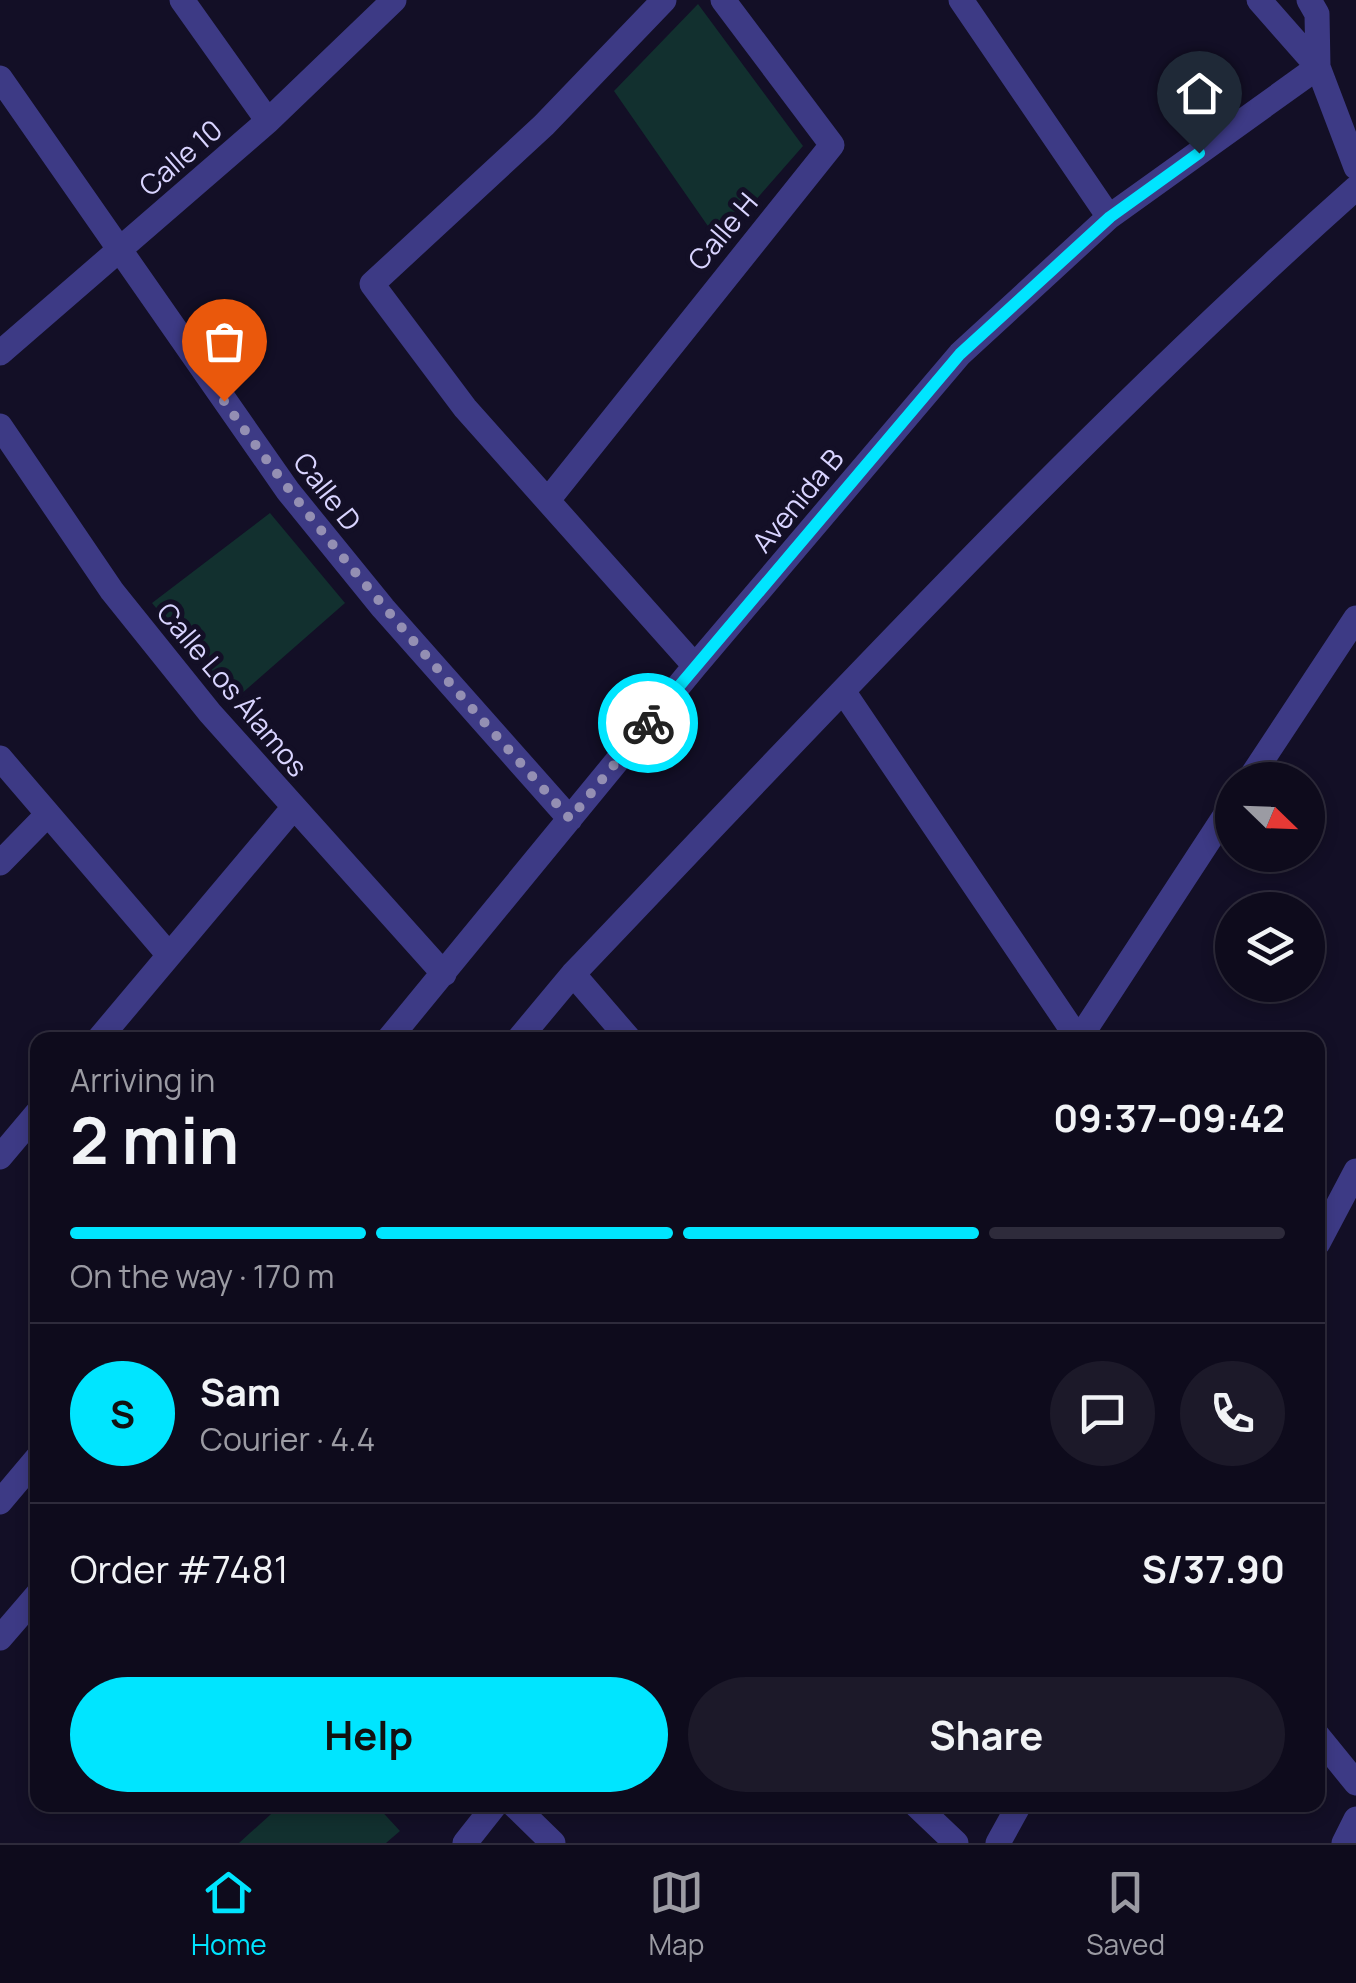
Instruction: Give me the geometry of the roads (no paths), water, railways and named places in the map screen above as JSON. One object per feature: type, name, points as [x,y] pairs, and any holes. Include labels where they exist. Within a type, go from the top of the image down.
[{"type":"street","points":[[182,0],[268,121]]},
{"type":"street","name":"Calle 10","points":[[0,353],[268,121],[394,0]]},
{"type":"street","points":[[664,0],[544,125],[372,284],[466,408],[695,666]]},
{"type":"street","name":"Calle H","points":[[548,500],[702,303],[832,146],[723,0]]},
{"type":"street","points":[[962,0],[1110,217]]},
{"type":"street","points":[[1259,0],[1318,67]]},
{"type":"street","points":[[1310,0],[1317,14],[1318,67],[1356,167]]},
{"type":"street","name":"Avenida B","points":[[395,1032],[695,666],[960,354],[1110,217],[1318,67]]},
{"type":"street","name":"Calle D","points":[[0,78],[288,491],[383,608],[570,819]]},
{"type":"street","points":[[525,1032],[573,974],[843,691],[1258,275],[1356,188]]},
{"type":"street","name":"Calle Los Álamos","points":[[0,426],[112,591],[210,713],[444,974]]},
{"type":"street","points":[[1261,762],[1356,618]]},
{"type":"street","points":[[843,691],[1074,1032]]},
{"type":"street","points":[[0,758],[169,956]]},
{"type":"street","points":[[105,1032],[294,807]]},
{"type":"street","points":[[0,863],[46,816]]},
{"type":"street","points":[[1084,1032],[1215,832]]},
{"type":"street","points":[[573,974],[623,1032]]},
{"type":"street","points":[[0,1157],[30,1121]]},
{"type":"street","points":[[1325,1230],[1356,1171]]},
{"type":"street","points":[[0,1502],[30,1466]]},
{"type":"street","points":[[0,1638],[30,1603]]},
{"type":"street","points":[[1325,1745],[1356,1783]]},
{"type":"street","points":[[465,1843],[489,1812]]},
{"type":"street","points":[[521,1812],[554,1843]]},
{"type":"street","points":[[923,1812],[956,1843]]},
{"type":"street","points":[[998,1843],[1014,1812]]},
{"type":"street","points":[[1344,1843],[1356,1819]]}]
